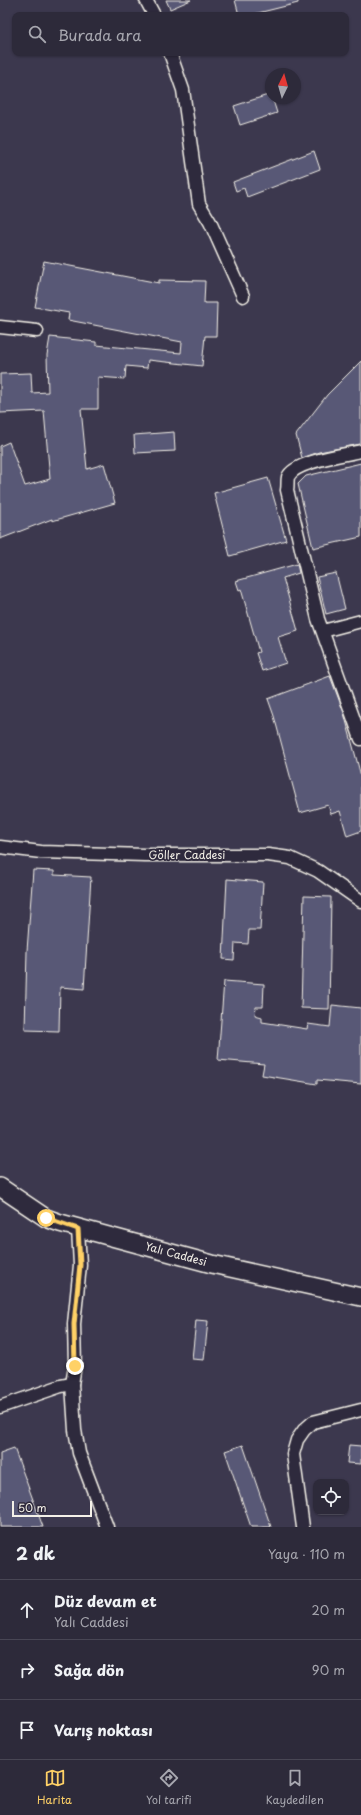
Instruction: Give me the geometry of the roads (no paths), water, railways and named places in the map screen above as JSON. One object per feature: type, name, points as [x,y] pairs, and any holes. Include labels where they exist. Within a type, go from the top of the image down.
[{"type":"street","points":[[146,0],[152,12]]},
{"type":"street","points":[[171,56],[183,90],[199,204],[210,222],[242,296]]},
{"type":"street","points":[[0,327],[37,331]]},
{"type":"street","points":[[361,451],[307,464],[295,469],[288,477],[287,490],[305,567],[323,631],[357,718],[361,739]]},
{"type":"street","points":[[323,631],[361,621]]},
{"type":"street","name":"Göller Caddesi","points":[[0,847],[40,852],[145,855],[268,855],[290,858],[318,871],[361,901]]},
{"type":"street","name":"Yalı Caddesi","points":[[0,1187],[46,1218],[78,1229],[212,1264],[361,1297]]},
{"type":"street","points":[[78,1229],[80,1265],[74,1324],[75,1366],[72,1384],[75,1430],[79,1453],[107,1527]]},
{"type":"street","points":[[0,1407],[61,1386],[72,1384]]},
{"type":"street","points":[[303,1527],[293,1454],[297,1440],[304,1430],[313,1422],[361,1410]]}]
